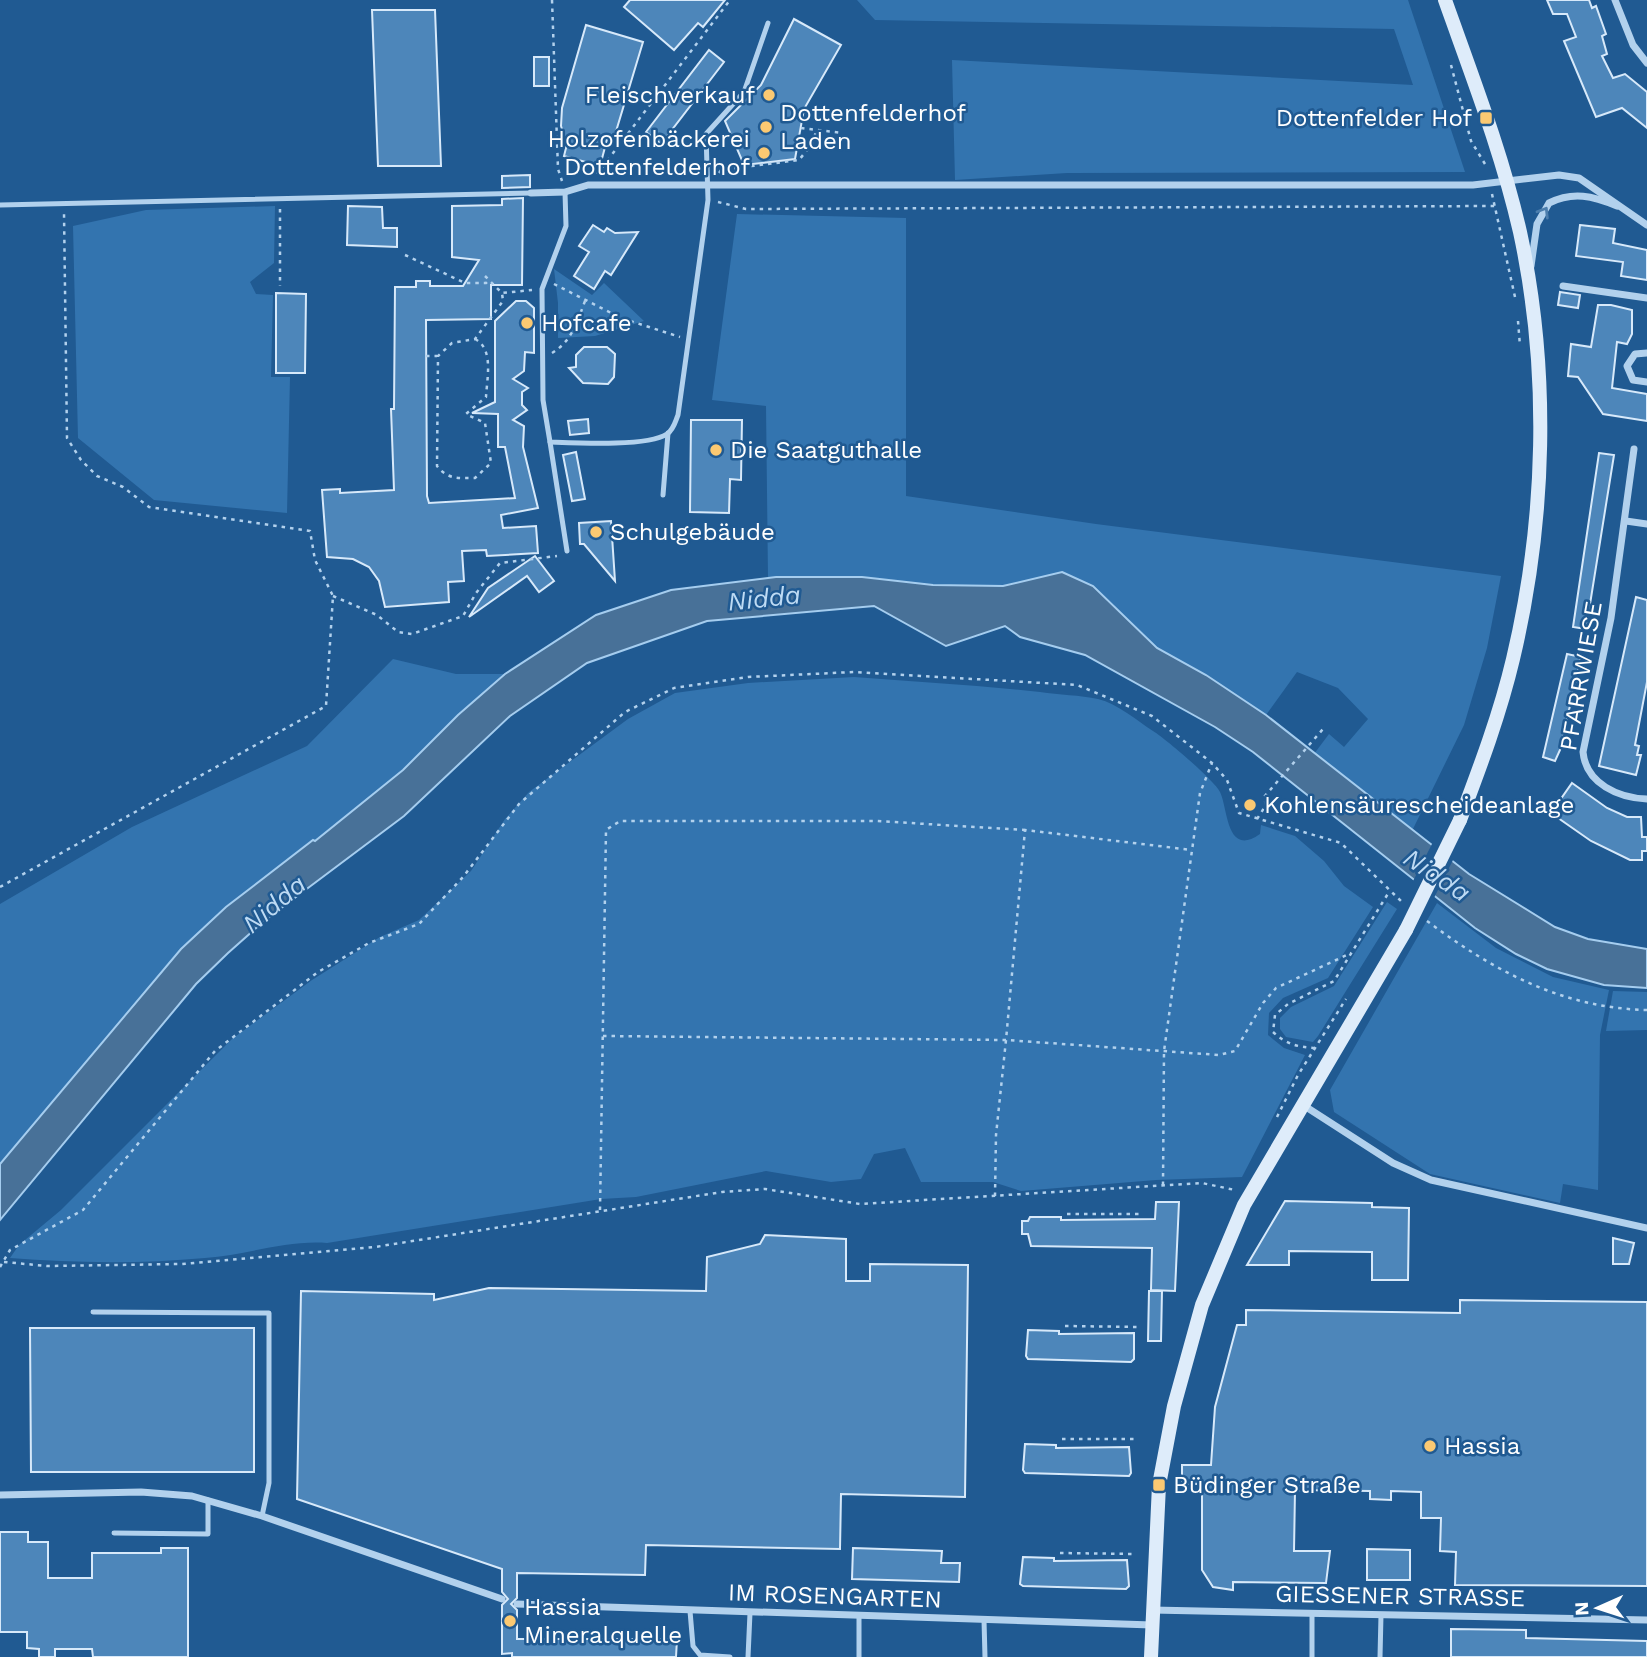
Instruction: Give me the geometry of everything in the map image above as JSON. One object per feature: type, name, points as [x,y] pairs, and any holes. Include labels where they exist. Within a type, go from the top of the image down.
[{"type":"main road","points":[[1151,1657],[1159,1485],[1174,1406],[1202,1305],[1242,1198],[1303,1105],[1406,930],[1460,820],[1502,701],[1528,577],[1538,484],[1540,411],[1529,278],[1507,182],[1445,0]]},
{"type":"street","points":[[1615,0],[1633,46],[1647,63]]},
{"type":"street","points":[[531,193],[565,192],[588,185],[1473,185],[1559,176],[1579,178],[1647,225]]},
{"type":"street","points":[[1529,278],[1537,224],[1549,203],[1568,196],[1582,195],[1626,210]]},
{"type":"street","points":[[1563,286],[1647,298]]},
{"type":"street","points":[[1647,353],[1634,354],[1627,366],[1633,380],[1647,382]]},
{"type":"street","name":"PFARRWIESE","points":[[1634,449],[1608,637],[1583,752],[1587,768],[1604,786],[1624,796],[1647,799]]},
{"type":"street","points":[[1626,521],[1647,524]]},
{"type":"street","points":[[1303,1105],[1393,1163],[1432,1180],[1647,1228]]},
{"type":"street","points":[[0,1495],[165,1493],[208,1500],[502,1599]]},
{"type":"street","name":"IM ROSENGARTEN","points":[[517,1604],[985,1620],[1152,1618]]},
{"type":"street","name":"GIESSENER STRASSE","points":[[1152,1618],[1311,1613],[1647,1619]]},
{"type":"lane","points":[[550,442],[633,442],[668,433],[673,429],[678,415],[690,340],[708,200],[706,134],[744,92],[768,23]]},
{"type":"lane","points":[[565,192],[566,226],[544,277],[542,289],[542,356],[543,400],[567,551]]},
{"type":"lane","points":[[0,205],[279,196],[531,193]]},
{"type":"lane","points":[[663,495],[668,433]]},
{"type":"lane","points":[[93,1312],[269,1313],[269,1483],[261,1516]]},
{"type":"lane","points":[[114,1534],[208,1534],[208,1500]]},
{"type":"lane","points":[[690,1611],[694,1646],[700,1656],[730,1657]]},
{"type":"lane","points":[[748,1657],[750,1613]]},
{"type":"lane","points":[[1311,1613],[1312,1657]]},
{"type":"lane","points":[[1380,1657],[1381,1615]]},
{"type":"lane","points":[[859,1616],[859,1657]]},
{"type":"lane","points":[[985,1620],[985,1657]]},
{"type":"path","points":[[552,0],[558,169],[565,192]]},
{"type":"path","points":[[588,185],[730,0]]},
{"type":"path","points":[[1448,54],[1471,141],[1486,167]]},
{"type":"path","points":[[801,128],[843,133]]},
{"type":"path","points":[[708,187],[721,170],[799,160],[812,144],[817,129]]},
{"type":"path","points":[[279,196],[280,286]]},
{"type":"path","points":[[708,200],[746,209],[1495,206],[1515,298]]},
{"type":"path","points":[[0,887],[326,706],[332,596],[315,561],[310,531],[149,507],[122,486],[97,476],[81,460],[67,438],[64,202]]},
{"type":"path","points":[[405,255],[465,283],[484,285],[489,279]]},
{"type":"path","points":[[475,339],[503,301],[502,293],[485,276]]},
{"type":"path","points":[[544,277],[621,318],[690,340]]},
{"type":"path","points":[[502,293],[542,289]]},
{"type":"path","points":[[542,356],[563,346],[574,330],[585,301]]},
{"type":"path","points":[[1516,310],[1521,356]]},
{"type":"path","points":[[426,356],[438,356],[452,343],[475,339],[484,344],[487,352],[486,397],[466,414],[485,423],[491,463],[475,478],[444,475],[437,466],[438,356]]},
{"type":"path","points":[[332,596],[377,615],[398,632],[412,634],[463,616],[476,593],[500,563],[559,556],[567,551]]},
{"type":"path","points":[[0,1267],[10,1250],[83,1210],[215,1051],[318,972],[369,943],[419,924],[463,877],[519,804],[625,712],[674,688],[748,677],[854,671],[1077,685],[1152,716],[1212,763],[1227,780],[1239,813],[1341,843],[1389,892],[1409,907]]},
{"type":"path","points":[[1256,819],[1266,805],[1264,797],[1323,729]]},
{"type":"path","points":[[1163,1185],[1164,1051],[1200,793],[1212,763]]},
{"type":"path","points":[[600,1210],[606,830],[620,821],[877,821],[1025,830],[1192,850]]},
{"type":"path","points":[[995,1196],[996,1135],[1025,830]]},
{"type":"path","points":[[1298,1075],[1315,1048],[1298,1047],[1283,1041],[1273,1032],[1275,1015],[1288,1004],[1334,981],[1389,892]]},
{"type":"path","points":[[1419,915],[1492,967],[1528,985],[1591,1006],[1647,1010]]},
{"type":"path","points":[[603,1036],[1006,1040],[1219,1055],[1235,1051],[1263,1003],[1276,988],[1351,953]]},
{"type":"path","points":[[3,1262],[47,1266],[182,1264],[375,1247],[600,1210],[722,1192],[765,1189],[860,1204],[1202,1183],[1242,1198]]},
{"type":"path","points":[[1067,1213],[1142,1214]]},
{"type":"path","points":[[1065,1326],[1140,1327]]},
{"type":"path","points":[[1062,1439],[1137,1439]]},
{"type":"path","points":[[1060,1553],[1135,1554]]},
{"type":"shaded area","points":[[857,0],[1408,0],[1465,172],[1067,173],[955,180],[952,60],[1413,85],[1394,29],[875,20]]},
{"type":"shaded area","points":[[275,206],[274,263],[250,282],[256,294],[273,295],[271,377],[290,377],[287,513],[154,500],[78,438],[73,226],[146,210]]},
{"type":"shaded area","points":[[737,214],[906,218],[906,496],[1096,524],[1501,576],[1487,648],[1464,725],[1412,831],[1314,754],[1329,734],[1344,747],[1368,719],[1338,688],[1297,672],[1266,715],[1206,675],[1157,648],[1093,586],[1031,581],[1003,586],[768,578],[766,406],[712,400]]},
{"type":"shaded area","points":[[554,269],[592,295],[604,283],[644,321],[595,336],[558,338]]},
{"type":"shaded area","points":[[393,659],[456,674],[505,674],[458,715],[403,770],[315,841],[312,840],[226,907],[181,949],[0,1164],[0,904],[132,827],[307,746]]},
{"type":"shaded area","points":[[854,677],[994,687],[1098,699],[1113,705],[1159,735],[1216,786],[1230,828],[1241,840],[1249,840],[1260,834],[1261,825],[1295,836],[1324,861],[1344,886],[1373,907],[1328,978],[1283,998],[1269,1013],[1268,1035],[1284,1048],[1305,1055],[1242,1177],[1156,1180],[1021,1191],[993,1182],[921,1182],[905,1148],[874,1154],[861,1179],[831,1182],[766,1171],[636,1197],[601,1199],[327,1243],[296,1244],[205,1258],[107,1262],[10,1258],[19,1245],[61,1210],[232,1039],[312,980],[380,937],[419,920],[471,871],[505,819],[529,792],[628,719],[675,693],[748,683]]},
{"type":"shaded area","points":[[1387,902],[1397,909],[1318,1036],[1313,1042],[1286,1037],[1280,1029],[1280,1018],[1291,1007],[1334,986]]},
{"type":"shaded area","points":[[1437,903],[1496,948],[1553,977],[1609,990],[1600,1035],[1598,1190],[1563,1184],[1560,1203],[1430,1174],[1334,1112],[1330,1090]]},
{"type":"shaded area","points":[[1613,991],[1647,992],[1647,1030],[1606,1031]]},
{"type":"water","name":"Nidda","points":[[1062,572],[1093,586],[1157,648],[1206,675],[1266,715],[1469,874],[1555,927],[1588,939],[1647,949],[1647,988],[1604,985],[1547,969],[1516,954],[1475,928],[1253,752],[1215,727],[1085,655],[1020,637],[1005,626],[946,646],[874,606],[707,621],[587,663],[510,716],[404,816],[264,921],[196,984],[0,1220],[0,1164],[181,949],[226,907],[315,841],[403,770],[458,715],[505,674],[596,615],[671,590],[776,577],[862,577],[933,585],[1003,586]]},
{"type":"pier","points":[[1433,842],[1454,858],[1433,900],[1412,883]]},
{"type":"building","points":[[630,0],[725,0],[703,27],[698,23],[674,50],[624,7]]},
{"type":"building","points":[[1547,0],[1589,0],[1592,8],[1596,6],[1606,34],[1602,36],[1607,54],[1602,56],[1613,78],[1625,74],[1647,92],[1647,128],[1622,108],[1596,117],[1564,41],[1576,37],[1567,14],[1553,14]]},
{"type":"building","points":[[372,10],[435,10],[441,166],[378,166]]},
{"type":"building","points":[[794,19],[841,45],[804,109],[795,159],[744,165],[725,121],[761,85]]},
{"type":"building","points":[[586,25],[643,42],[614,138],[608,136],[600,166],[564,156],[568,140],[565,139],[561,126],[562,108]]},
{"type":"building","points":[[709,50],[724,62],[661,144],[646,132]]},
{"type":"building","points":[[534,57],[549,57],[549,86],[534,86]]},
{"type":"building","points":[[530,175],[530,187],[502,188],[502,176]]},
{"type":"building","points":[[523,198],[522,285],[491,285],[491,319],[426,320],[427,496],[429,503],[515,498],[505,447],[498,447],[498,414],[472,413],[495,402],[495,321],[516,301],[526,301],[534,308],[534,353],[525,352],[524,371],[513,379],[528,388],[522,392],[522,405],[527,410],[513,420],[524,426],[523,447],[538,508],[501,515],[503,528],[536,526],[538,553],[487,556],[486,550],[462,551],[464,581],[448,582],[449,602],[385,607],[379,581],[369,567],[353,559],[327,557],[322,490],[340,489],[340,493],[394,490],[391,409],[394,409],[395,287],[416,287],[416,281],[430,281],[430,286],[463,286],[479,260],[452,257],[452,206],[502,205],[502,199]]},
{"type":"building","points":[[348,206],[382,207],[383,228],[397,228],[397,247],[347,245]]},
{"type":"building","points":[[593,225],[604,232],[607,228],[615,233],[638,232],[611,275],[605,271],[594,289],[574,276],[589,252],[579,246]]},
{"type":"building","points":[[1580,225],[1615,229],[1613,243],[1647,250],[1647,280],[1621,276],[1623,262],[1576,256]]},
{"type":"building","points":[[1560,292],[1580,295],[1578,308],[1558,305]]},
{"type":"building","points":[[276,293],[306,294],[305,373],[276,373]]},
{"type":"building","points":[[1598,305],[1632,310],[1632,334],[1627,344],[1617,342],[1612,388],[1647,394],[1647,421],[1603,414],[1578,377],[1568,376],[1571,344],[1591,347]]},
{"type":"building","points":[[584,347],[607,347],[615,354],[614,377],[608,384],[583,383],[569,368],[576,367],[576,355]]},
{"type":"building","points":[[588,419],[589,433],[570,435],[568,421]]},
{"type":"building","name":"Die Saatguthalle","points":[[691,420],[742,420],[741,480],[730,479],[729,513],[690,512]]},
{"type":"building","points":[[576,452],[585,499],[572,501],[563,455]]},
{"type":"building","points":[[1599,453],[1614,455],[1586,629],[1573,627]]},
{"type":"building","points":[[611,521],[615,581],[584,544],[580,544],[579,523]]},
{"type":"building","points":[[535,556],[554,581],[539,592],[527,576],[469,617],[488,588]]},
{"type":"building","points":[[1636,597],[1647,600],[1647,682],[1635,745],[1639,746],[1637,755],[1641,755],[1636,775],[1599,766]]},
{"type":"building","points":[[1567,654],[1581,657],[1560,750],[1555,761],[1543,757]]},
{"type":"building","points":[[1572,783],[1607,808],[1627,817],[1641,817],[1642,837],[1647,837],[1647,851],[1642,851],[1642,860],[1630,860],[1591,841],[1551,813]]},
{"type":"building","points":[[1285,1201],[1372,1203],[1372,1207],[1409,1208],[1408,1280],[1372,1280],[1372,1252],[1289,1251],[1289,1265],[1247,1265]]},
{"type":"building","points":[[1156,1202],[1179,1202],[1175,1291],[1151,1290],[1152,1248],[1031,1246],[1028,1234],[1022,1234],[1022,1221],[1028,1221],[1030,1217],[1061,1217],[1061,1220],[1155,1219]]},
{"type":"building","points":[[765,1235],[846,1239],[846,1281],[870,1281],[870,1264],[968,1265],[965,1497],[841,1494],[840,1549],[646,1545],[645,1575],[517,1573],[517,1598],[511,1604],[517,1610],[517,1639],[677,1639],[676,1657],[512,1657],[512,1653],[502,1654],[502,1605],[508,1599],[502,1592],[502,1569],[297,1499],[301,1291],[434,1294],[434,1300],[489,1288],[706,1291],[707,1257],[760,1244]]},
{"type":"building","points":[[1613,1238],[1634,1243],[1629,1264],[1613,1264]]},
{"type":"building","points":[[1149,1291],[1162,1291],[1161,1341],[1148,1341]]},
{"type":"building","name":"Hassia","points":[[1460,1300],[1647,1302],[1647,1586],[1455,1585],[1456,1552],[1440,1551],[1441,1518],[1421,1518],[1421,1492],[1391,1491],[1391,1500],[1370,1499],[1370,1491],[1295,1490],[1294,1551],[1330,1551],[1326,1583],[1233,1582],[1233,1590],[1213,1587],[1202,1570],[1202,1484],[1182,1484],[1182,1465],[1211,1465],[1215,1407],[1237,1325],[1246,1325],[1246,1310],[1460,1313]]},
{"type":"building","points":[[30,1328],[254,1328],[254,1472],[31,1472]]},
{"type":"building","points":[[1028,1330],[1059,1331],[1059,1334],[1134,1333],[1134,1359],[1131,1362],[1028,1359]]},
{"type":"building","points":[[1025,1444],[1056,1445],[1056,1448],[1129,1447],[1131,1473],[1129,1476],[1025,1473]]},
{"type":"building","points":[[0,1532],[28,1532],[28,1542],[48,1542],[48,1578],[92,1578],[92,1553],[161,1553],[161,1548],[188,1548],[188,1657],[93,1657],[92,1649],[55,1649],[55,1657],[39,1657],[39,1649],[27,1648],[27,1632],[0,1632]]},
{"type":"building","points":[[853,1548],[942,1551],[941,1563],[960,1563],[959,1582],[852,1579]]},
{"type":"building","points":[[1367,1549],[1410,1550],[1410,1580],[1367,1580]]},
{"type":"building","points":[[1023,1557],[1054,1558],[1054,1561],[1127,1560],[1129,1586],[1126,1589],[1023,1586],[1020,1584]]},
{"type":"building","points":[[1451,1629],[1526,1630],[1526,1638],[1647,1641],[1647,1657],[1451,1657]]},
{"type":"place","name":"Fleischverkauf","points":[[769,95]]},
{"type":"place","name":"Dottenfelder Hof","points":[[1486,118]]},
{"type":"place","name":"Dottenfelderhof Laden","points":[[766,127]]},
{"type":"place","name":"Holzofenbäckerei Dottenfelderhof","points":[[764,153]]},
{"type":"place","name":"Hofcafe","points":[[527,323]]},
{"type":"place","name":"Die Saatguthalle","points":[[716,450]]},
{"type":"place","name":"Schulgebäude","points":[[596,532]]},
{"type":"place","name":"Kohlensäurescheideanlage","points":[[1250,805]]},
{"type":"place","name":"Hassia","points":[[1430,1446]]},
{"type":"place","name":"Büdinger Straße","points":[[1159,1485]]},
{"type":"place","name":"Hassia Mineralquelle","points":[[510,1621]]}]
